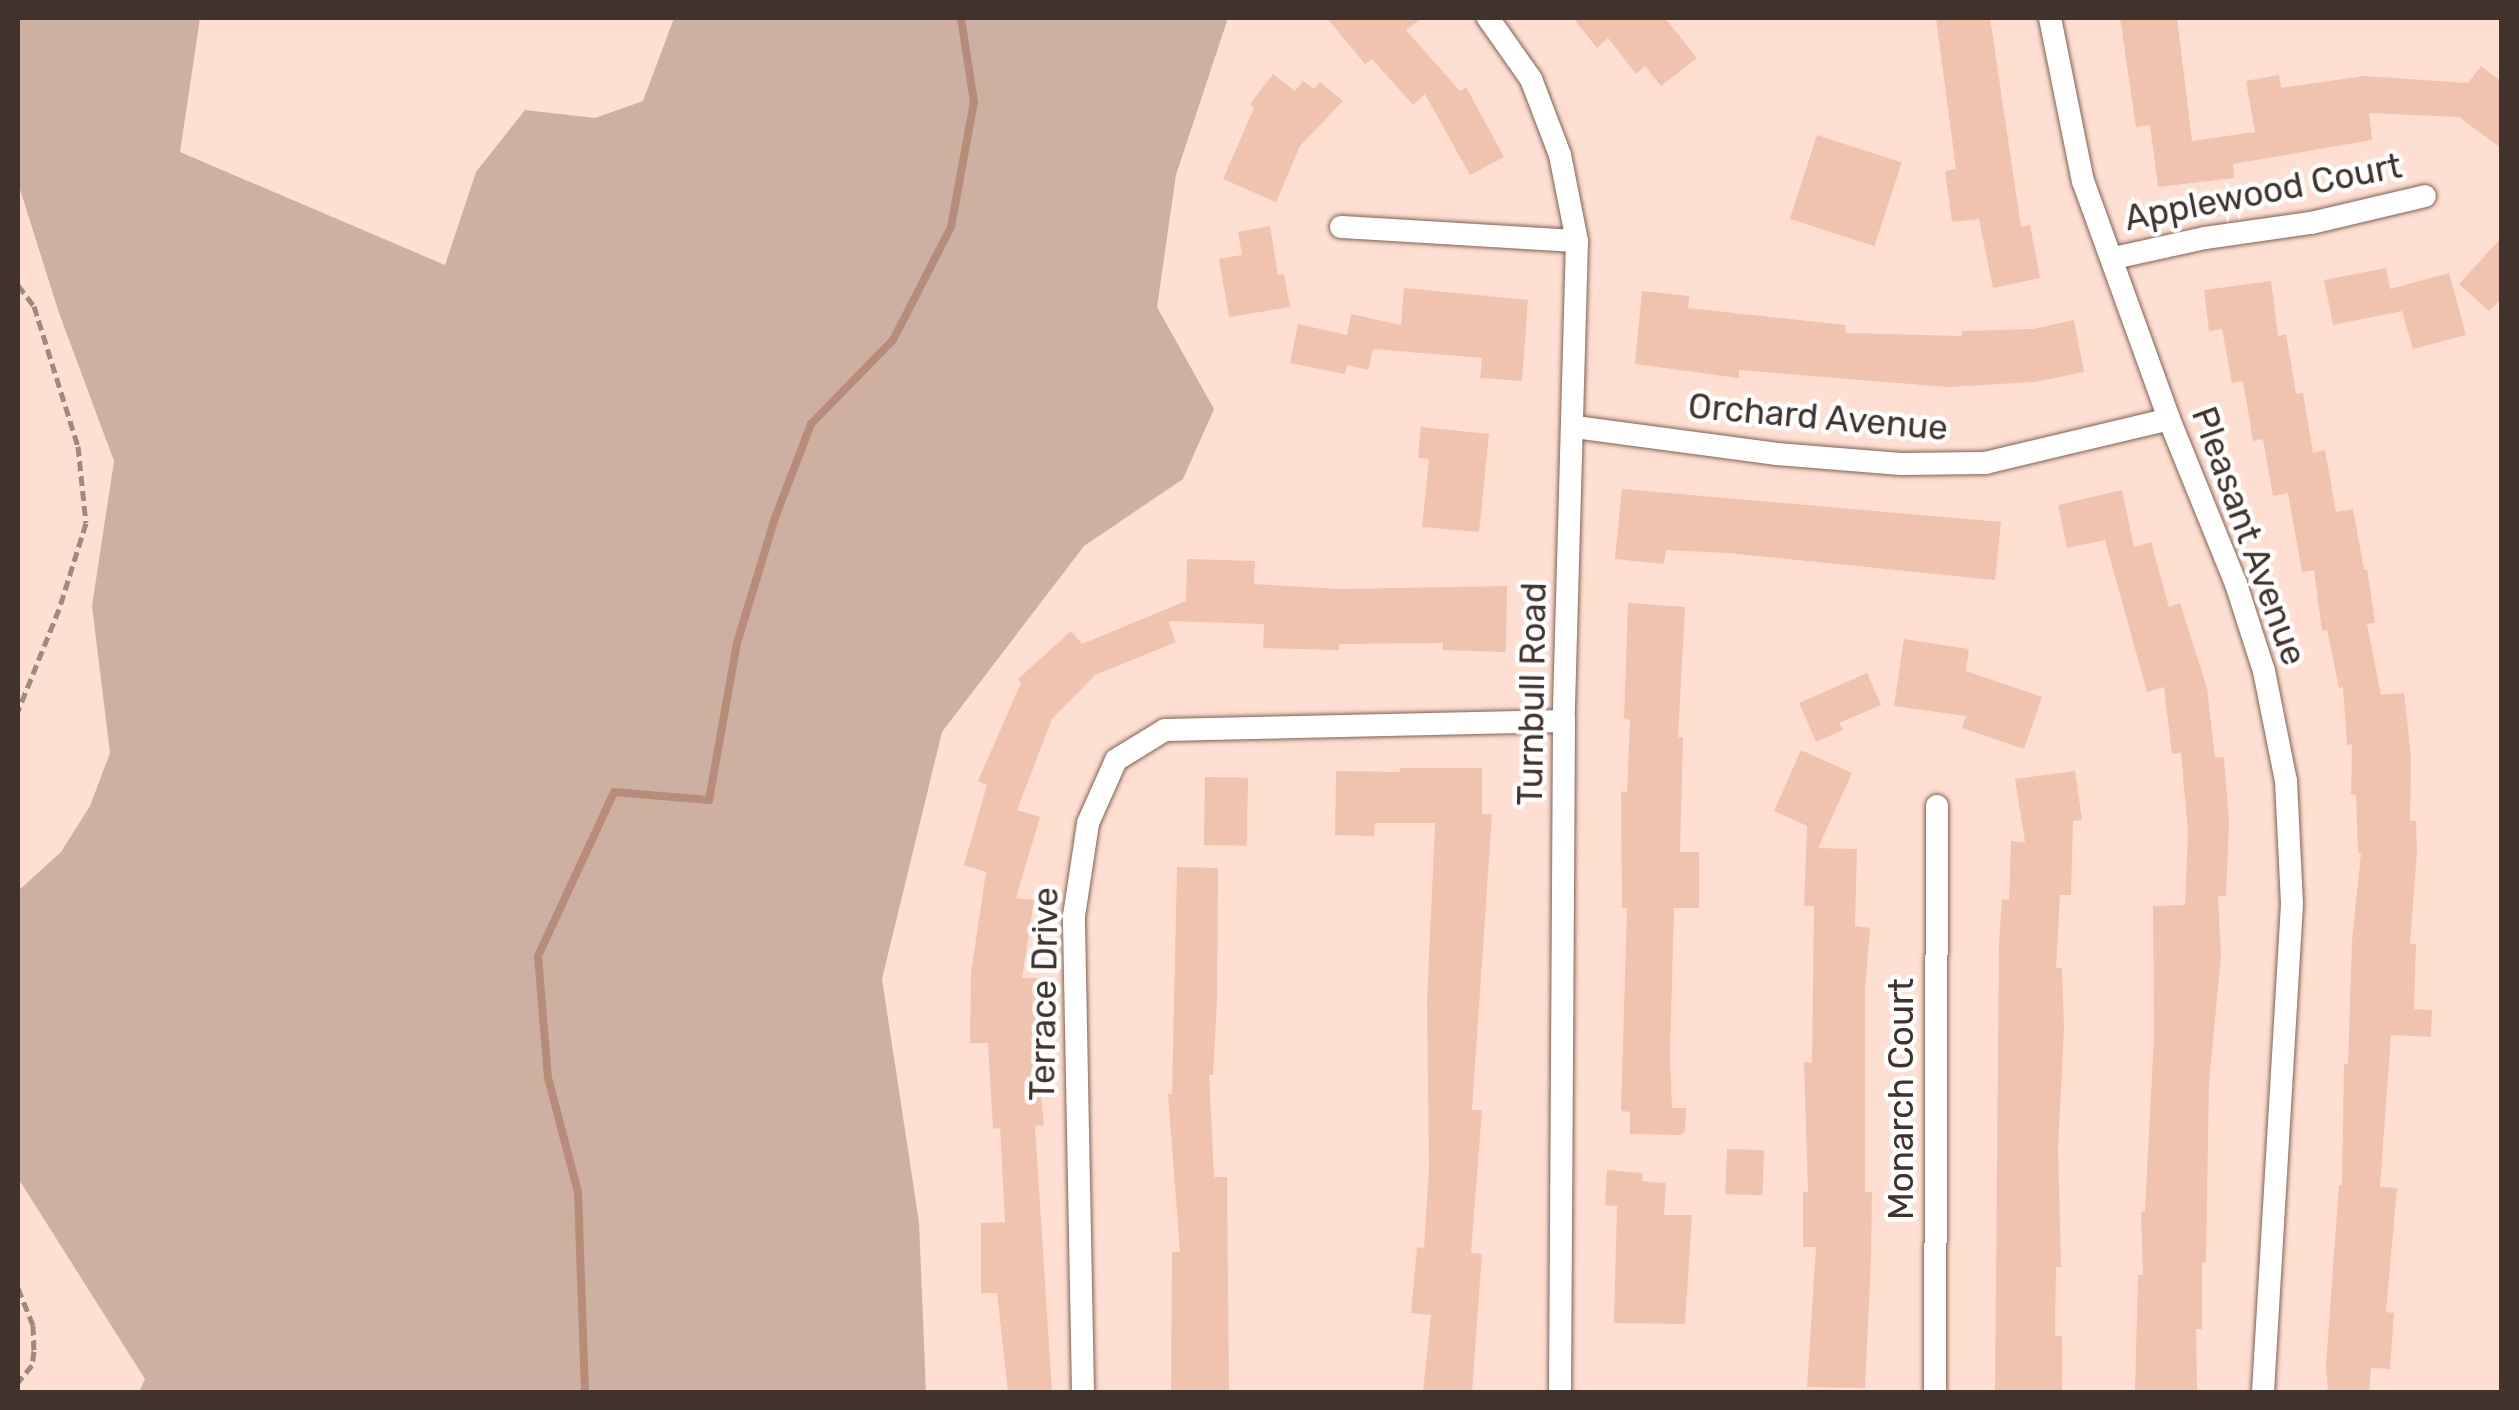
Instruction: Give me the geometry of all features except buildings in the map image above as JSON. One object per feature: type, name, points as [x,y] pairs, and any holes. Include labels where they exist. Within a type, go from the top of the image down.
[{"type":"street","name":"Turnbull Road","points":[[1488,18],[1531,79],[1560,154],[1577,241],[1576,427],[1564,720],[1560,1392]]},
{"type":"street","name":"Pleasant Avenue","points":[[2050,18],[2083,181],[2169,419],[2230,566],[2264,671],[2286,781],[2292,904],[2263,1392]]},
{"type":"street","name":"Applewood Court","points":[[2114,258],[2205,238],[2311,224],[2425,196]]},
{"type":"street","points":[[1341,226],[1577,241]]},
{"type":"street","name":"Orchard Avenue","points":[[1576,427],[1777,454],[1901,464],[1985,463],[2169,419]]},
{"type":"street","name":"Terrace Drive","points":[[1083,1392],[1074,916],[1088,822],[1116,760],[1165,730],[1564,720]]},
{"type":"street","name":"Monarch Court","points":[[1935,1392],[1937,806]]},
{"type":"path","points":[[18,284],[34,306],[78,446],[86,523],[59,609],[18,711]]},
{"type":"path","points":[[18,1288],[33,1325],[34,1351],[32,1365],[18,1382]]},
{"type":"shaded area","points":[[18,18],[200,18],[180,152],[445,265],[476,172],[525,110],[595,118],[643,101],[674,18],[1228,18],[1176,175],[1157,307],[1214,409],[1183,479],[1084,546],[942,732],[882,979],[919,1222],[926,1392],[139,1392],[145,1379],[18,1178],[18,891],[61,852],[90,806],[110,753],[92,606],[114,461],[59,313],[18,183]]},
{"type":"waterway","points":[[585,1392],[578,1192],[548,1078],[538,956],[614,792],[709,800],[737,643],[775,518],[811,424],[893,340],[951,227],[974,102],[961,18]]}]
